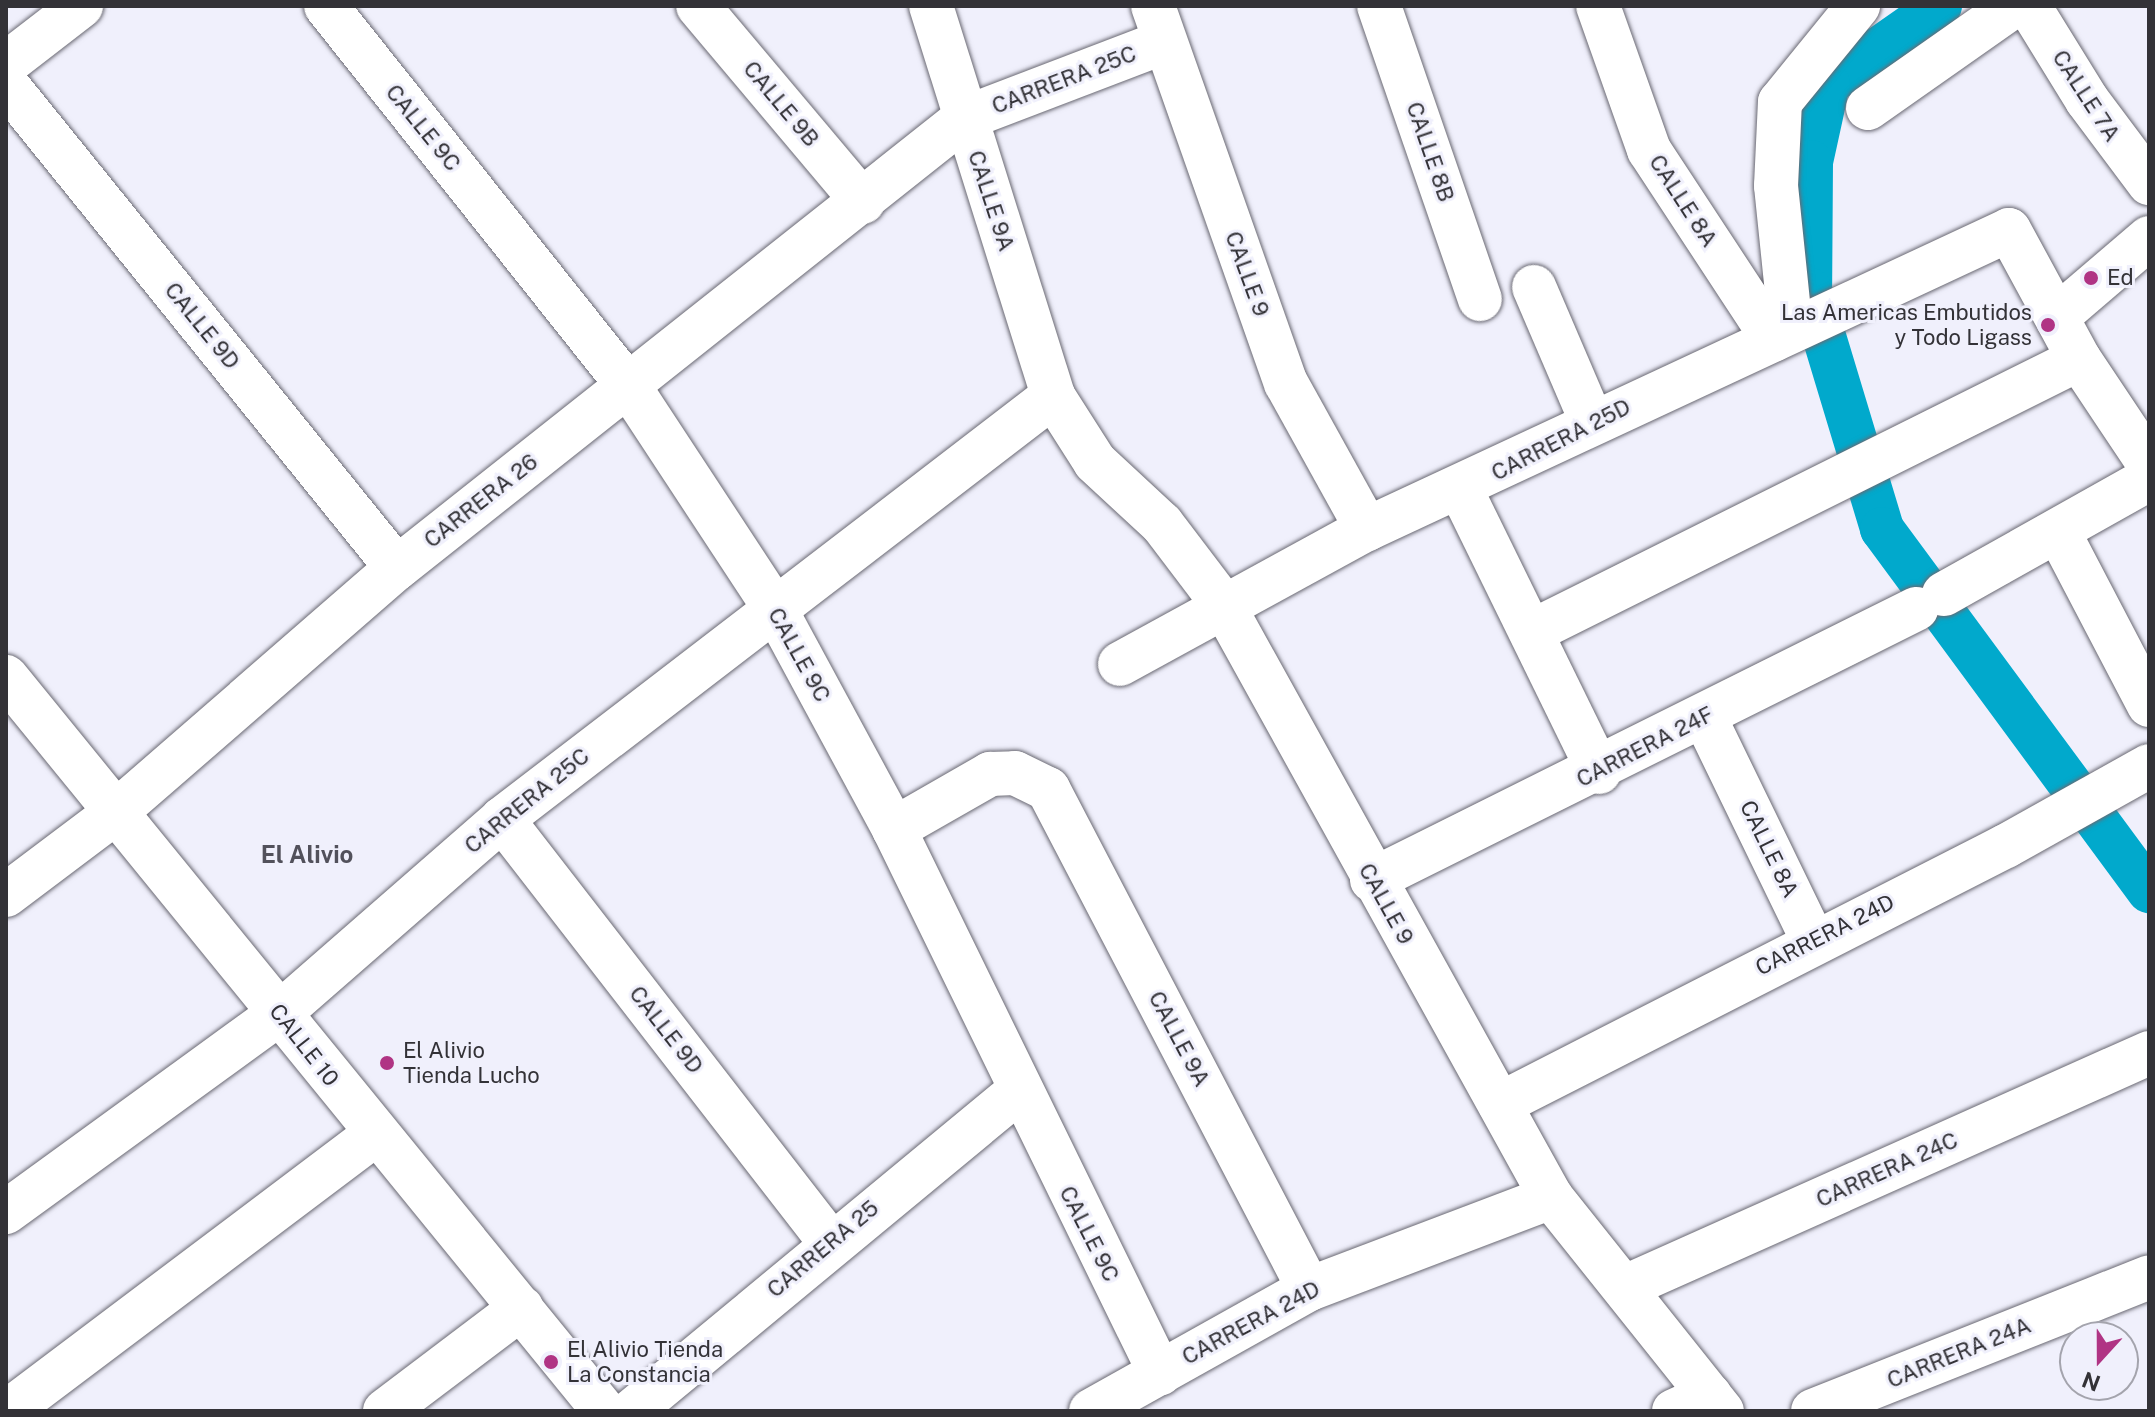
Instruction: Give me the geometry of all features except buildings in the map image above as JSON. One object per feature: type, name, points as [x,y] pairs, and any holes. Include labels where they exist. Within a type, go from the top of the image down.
[{"type":"street","points":[[6,64],[81,6]]},
{"type":"street","name":"CALLE 9C","points":[[326,6],[628,385],[774,607],[894,829],[1017,1092],[1160,1373]]},
{"type":"street","name":"CALLE 9B","points":[[698,6],[863,202]]},
{"type":"street","name":"CALLE 9A","points":[[931,6],[1053,396]]},
{"type":"street","name":"CALLE 8B","points":[[1379,6],[1480,299]]},
{"type":"street","name":"CALLE 8A","points":[[1598,6],[1649,150],[1803,326]]},
{"type":"street","points":[[1803,326],[1776,186],[1780,102],[1858,6]]},
{"type":"street","points":[[1868,108],[2013,6]]},
{"type":"street","name":"CALLE 7A","points":[[2029,6],[2087,100],[2149,183]]},
{"type":"street","name":"CARRERA 25C","points":[[965,118],[1158,24]]},
{"type":"street","name":"CALLE 9","points":[[1158,24],[1286,383],[1367,529]]},
{"type":"street","name":"CALLE 9D","points":[[6,84],[397,568]]},
{"type":"street","name":"CARRERA 26","points":[[6,895],[116,812],[397,568],[863,202],[965,118]]},
{"type":"street","name":"CARRERA 25D","points":[[1120,664],[1222,603],[1367,529],[1461,490],[1592,422],[2009,230],[2058,316]]},
{"type":"street","points":[[2149,238],[2058,316],[2079,359],[2149,464]]},
{"type":"street","points":[[1534,287],[1592,422]]},
{"type":"street","points":[[1531,632],[2079,359]]},
{"type":"street","name":"CARRERA 25C","points":[[6,1212],[280,1013],[502,819],[774,607],[1053,396]]},
{"type":"street","name":"CALLE 9","points":[[1053,396],[1095,462],[1162,524],[1222,603],[1372,880],[1551,1197],[1625,1287],[1702,1406]]},
{"type":"street","name":"CARRERA 24F","points":[[1372,880],[1599,772],[2059,533],[2149,479]]},
{"type":"street","points":[[1461,490],[1599,772]]},
{"type":"street","points":[[2059,533],[2149,705]]},
{"type":"street","name":"CALLE 10","points":[[6,677],[280,1013],[374,1135],[604,1411]]},
{"type":"street","name":"CALLE 8A","points":[[1704,716],[1813,940]]},
{"type":"street","name":"CARRERA 24D","points":[[1500,1104],[1813,940],[2056,818],[2149,766]]},
{"type":"street","name":"CALLE 9A","points":[[894,829],[990,774],[1015,773],[1048,789],[1309,1289]]},
{"type":"street","name":"CALLE 9D","points":[[502,819],[830,1242]]},
{"type":"street","name":"CARRERA 24C","points":[[1625,1287],[2149,1053]]},
{"type":"street","name":"CARRERA 25","points":[[632,1411],[830,1242],[1017,1092]]},
{"type":"street","points":[[8,1411],[374,1135]]},
{"type":"street","name":"CARRERA 24D","points":[[1091,1411],[1309,1289],[1551,1197]]},
{"type":"street","name":"CARRERA 24A","points":[[1813,1411],[2149,1277]]},
{"type":"street","points":[[385,1411],[521,1308]]},
{"type":"waterway","points":[[1940,6],[1828,84],[1811,162],[1810,290],[1882,529],[2149,891]]},
{"type":"place","name":"Ed","points":[[2091,278]]},
{"type":"place","name":"Las Americas Embutidos y Todo Ligass","points":[[2048,325]]},
{"type":"place","name":"El Alivio Tienda Lucho","points":[[387,1063]]},
{"type":"place","name":"El Alivio Tienda La Constancia","points":[[551,1362]]},
{"type":"district","name":"El Alivio","points":[[307,855]]}]
